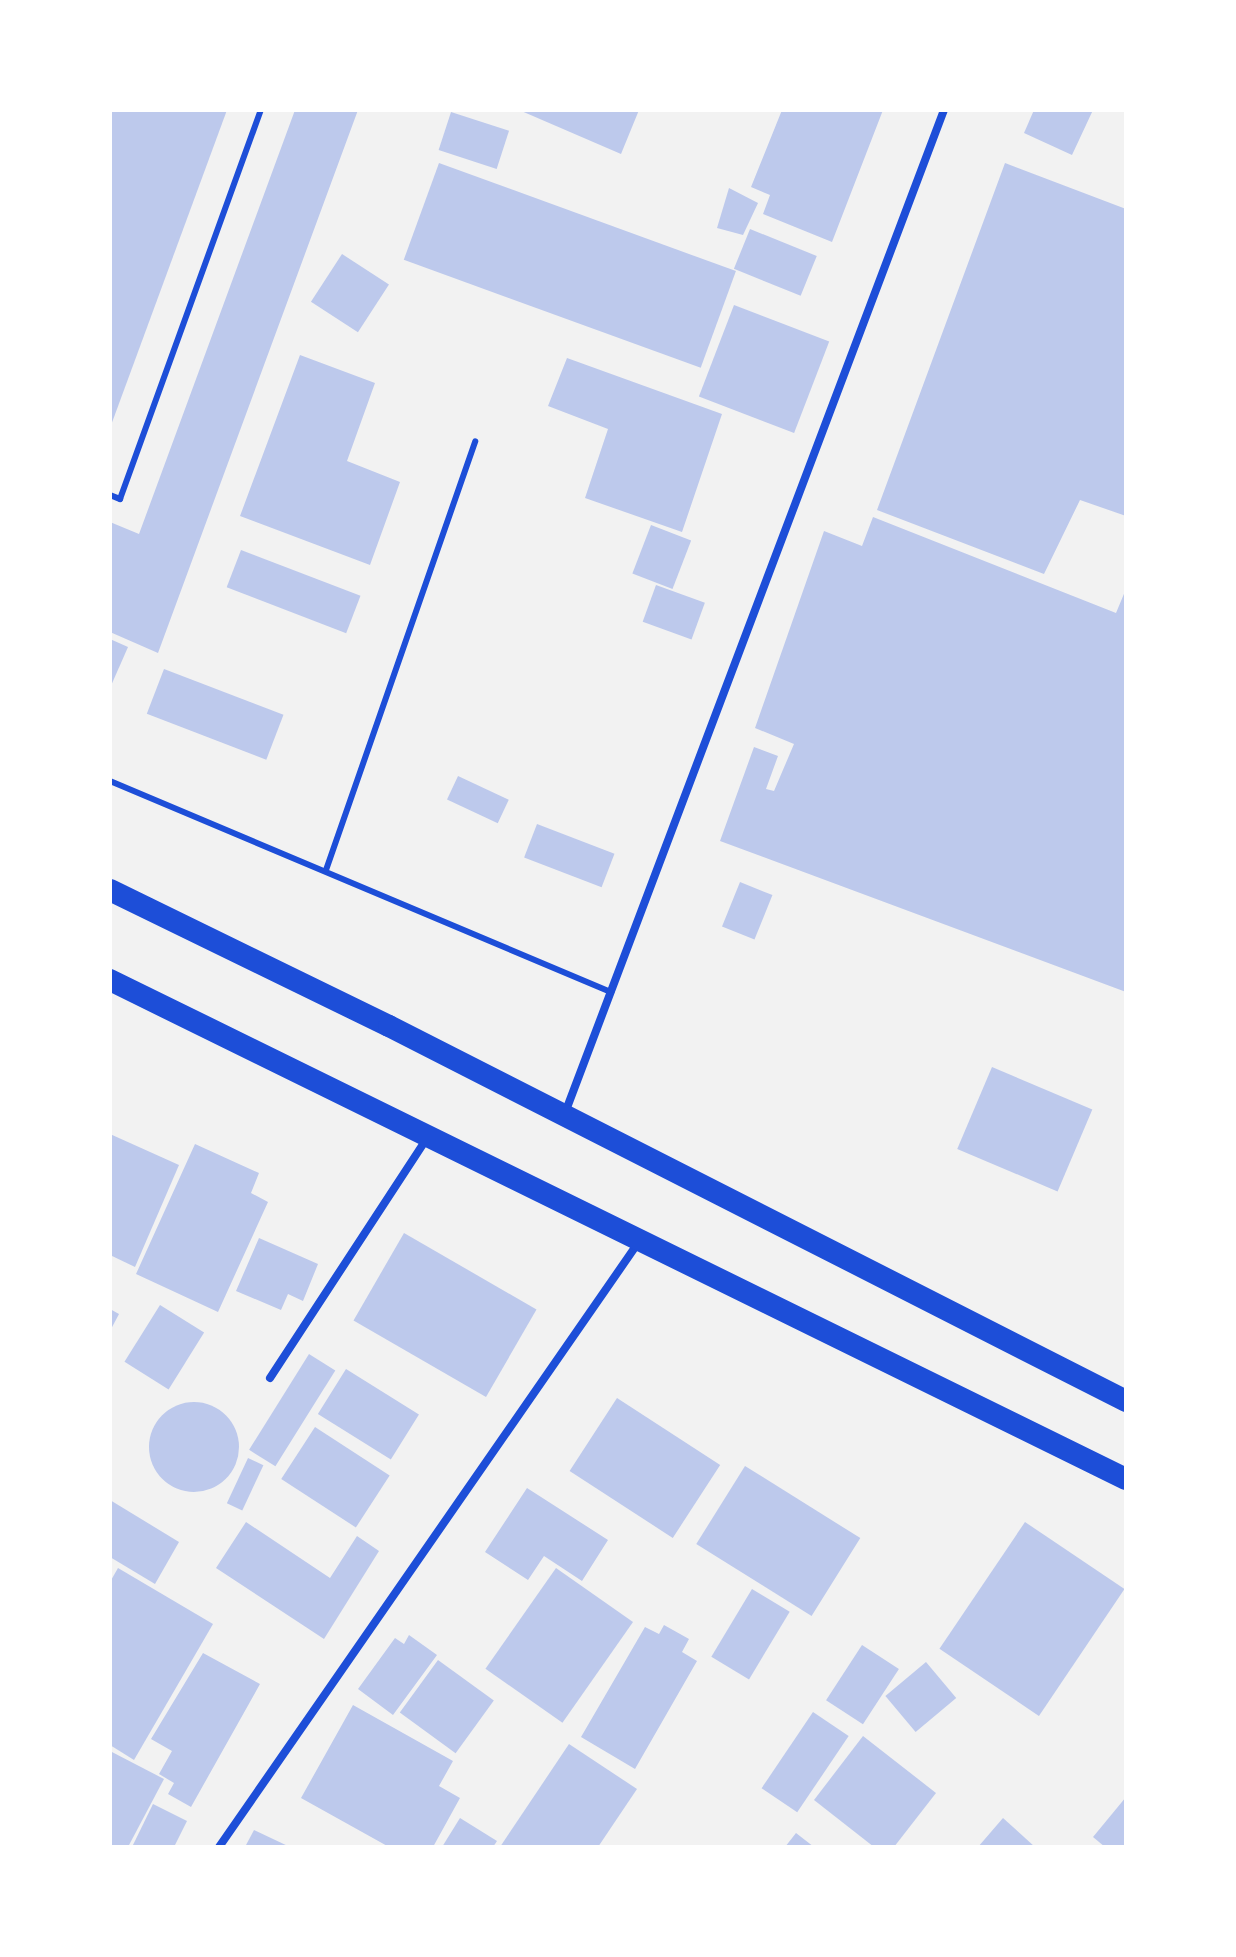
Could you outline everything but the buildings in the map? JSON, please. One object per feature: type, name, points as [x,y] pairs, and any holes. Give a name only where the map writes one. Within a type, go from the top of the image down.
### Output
[{"type":"highway","points":[[110,890],[1126,1401]]},
{"type":"highway","points":[[110,980],[430,1133],[639,1241],[1126,1479]]},
{"type":"street","points":[[564,1118],[944,110]]},
{"type":"street","points":[[270,1378],[430,1133]]},
{"type":"street","points":[[219,1847],[639,1241]]},
{"type":"lane","points":[[110,495],[120,499],[261,110]]},
{"type":"lane","points":[[326,870],[475,441]]},
{"type":"lane","points":[[110,781],[611,992]]}]
